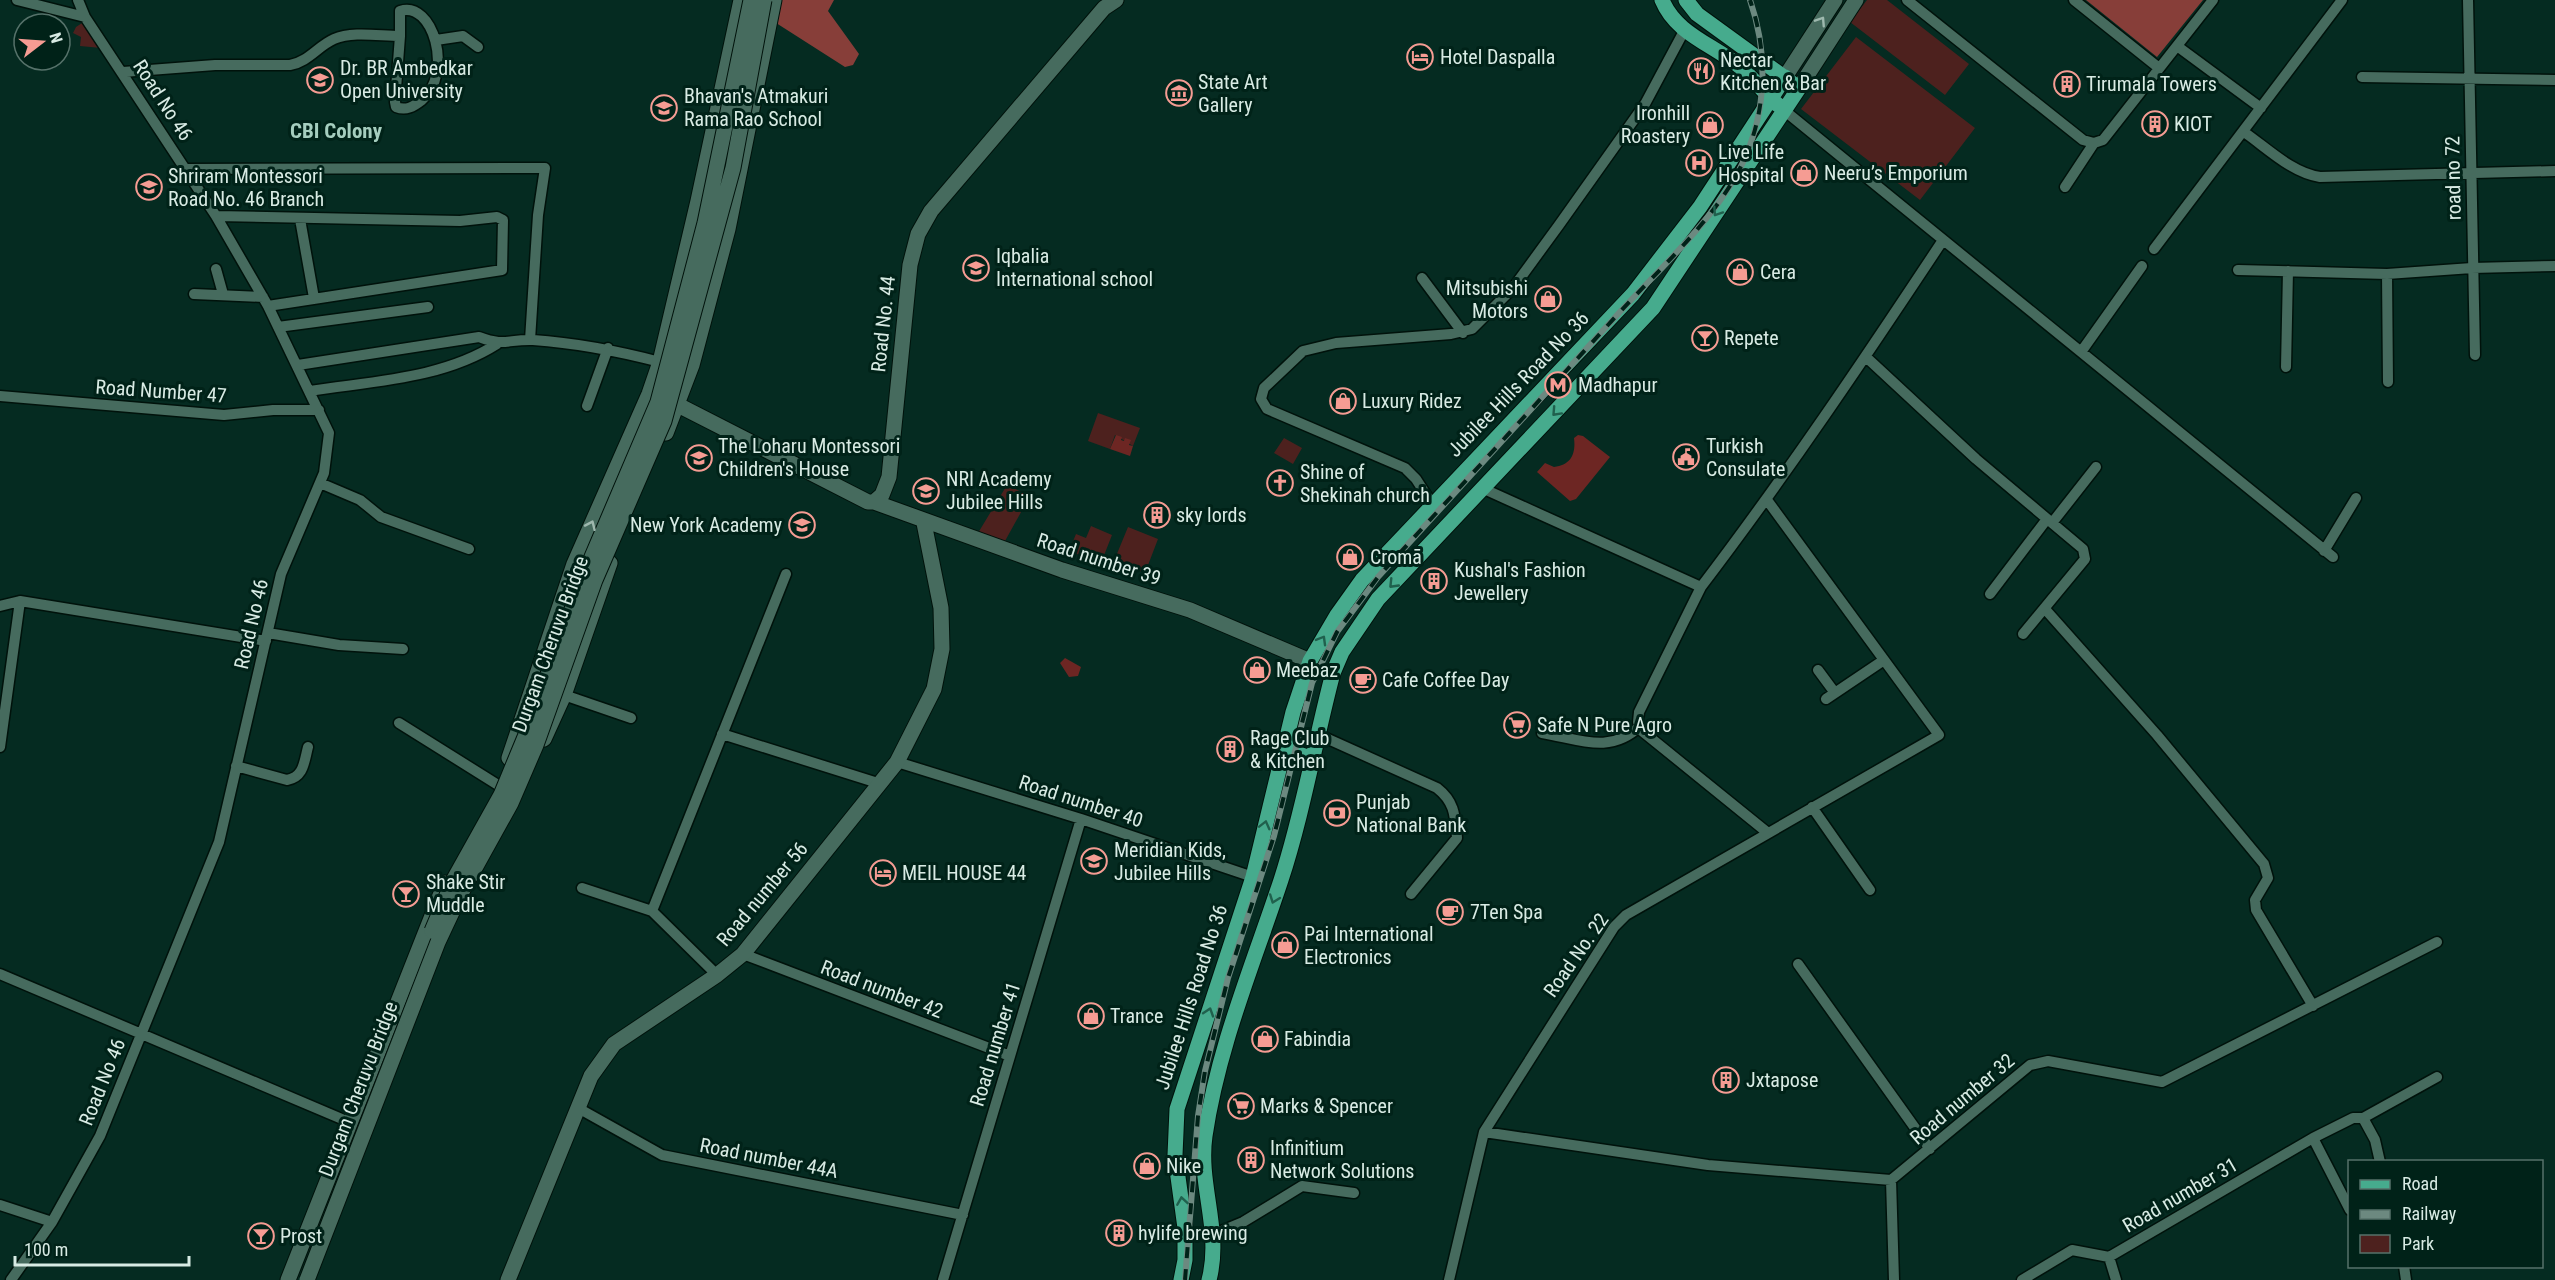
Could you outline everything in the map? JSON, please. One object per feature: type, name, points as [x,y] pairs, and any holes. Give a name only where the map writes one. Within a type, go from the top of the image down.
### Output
[{"type":"main road","points":[[288,1280],[446,879],[498,785],[522,722],[574,564],[649,394],[660,362],[698,201],[741,0]]},
{"type":"main road","name":"Durgam Cheruvu Bridge","points":[[296,1280],[453,881],[501,795],[586,572],[658,402],[705,223],[751,0]]},
{"type":"main road","name":"Durgam Cheruvu Bridge","points":[[307,1280],[438,942],[460,895],[511,803],[536,745],[595,580],[664,421],[721,217],[764,0]]},
{"type":"main road","points":[[315,1280],[419,1009],[465,900],[514,809],[564,695],[604,576],[678,405],[692,365],[728,229],[774,0]]},
{"type":"main road","points":[[1662,0],[1671,16],[1684,31],[1736,63],[1785,111]]},
{"type":"main road","points":[[1686,0],[1697,14],[1800,88]]},
{"type":"main road","points":[[1785,77],[1835,0]]},
{"type":"main road","points":[[1209,1280],[1214,1234],[1203,1162],[1209,1115],[1220,1060],[1240,994],[1282,878],[1333,673],[1359,626],[1378,599],[1653,308],[1785,111],[1856,0]]},
{"type":"main road","name":"Road No. 44","points":[[874,502],[882,495],[889,477],[910,265],[918,234],[930,210],[1110,3]]},
{"type":"main road","name":"Jubilee Hills Road No 36","points":[[1181,1280],[1185,1228],[1174,1155],[1177,1109],[1252,877],[1293,712],[1310,661],[1337,615],[1362,580],[1632,294],[1700,207],[1785,77]]},
{"type":"main road","points":[[698,201],[728,229]]},
{"type":"main road","points":[[678,405],[874,502]]},
{"type":"main road","name":"Road number 39","points":[[874,502],[924,523],[1190,610],[1310,661]]},
{"type":"main road","name":"Road number 56","points":[[508,1280],[591,1076],[614,1044],[717,975],[743,954],[897,762],[934,689],[942,649],[941,608],[924,523]]},
{"type":"main road","points":[[1284,749],[1311,758]]},
{"type":"main road","points":[[398,1001],[419,1009]]},
{"type":"street","points":[[16,0],[85,17]]},
{"type":"street","name":"Road No 46","points":[[11,1280],[52,1222],[100,1136],[219,842],[280,574],[324,473],[329,432],[298,365],[216,216],[85,17],[78,0]]},
{"type":"street","points":[[1907,0],[2083,140],[2094,143],[2103,140],[2213,0]]},
{"type":"street","points":[[2074,0],[2159,68]]},
{"type":"street","points":[[2154,249],[2342,0]]},
{"type":"street","name":"road no 72","points":[[2468,0],[2475,355]]},
{"type":"street","points":[[406,7],[416,7],[426,13],[436,40],[438,73],[435,85],[414,106],[403,110],[396,107],[395,102],[400,36],[400,11],[406,7]]},
{"type":"street","points":[[1432,504],[1416,479],[1404,468],[1267,409],[1261,394],[1264,388],[1303,351],[1336,343],[1463,333],[1472,329],[1513,288],[1645,104],[1684,31]]},
{"type":"street","points":[[123,72],[215,65],[290,65],[300,63],[336,38],[349,35],[400,36]]},
{"type":"street","points":[[436,40],[463,36],[478,48]]},
{"type":"street","points":[[2177,46],[2262,108]]},
{"type":"street","points":[[2362,77],[2555,80]]},
{"type":"street","points":[[1785,111],[2329,554],[2356,498]]},
{"type":"street","points":[[2244,132],[2308,175],[2555,171]]},
{"type":"street","points":[[2066,187],[2094,143]]},
{"type":"street","points":[[186,169],[545,168],[538,215],[530,340]]},
{"type":"street","points":[[194,294],[223,294],[265,302],[314,298],[501,270],[502,220],[497,217],[460,221],[216,216]]},
{"type":"street","points":[[300,219],[314,298]]},
{"type":"street","points":[[1768,833],[1642,731],[1639,712],[1701,587],[1767,500],[1866,357],[1943,240]]},
{"type":"street","points":[[2081,352],[2142,266]]},
{"type":"street","points":[[2238,270],[2387,274],[2472,268],[2555,266]]},
{"type":"street","points":[[216,269],[223,294]]},
{"type":"street","points":[[2286,367],[2288,271]]},
{"type":"street","points":[[2387,274],[2388,382]]},
{"type":"street","points":[[1422,278],[1463,333]]},
{"type":"street","points":[[278,327],[428,307]]},
{"type":"street","points":[[298,365],[479,337],[497,344]]},
{"type":"street","points":[[310,391],[423,374],[476,357],[497,344],[530,340],[608,348],[660,362]]},
{"type":"street","points":[[587,406],[608,348]]},
{"type":"street","points":[[1866,357],[1976,459],[2083,549],[2085,559],[2023,634]]},
{"type":"street","name":"Road Number 47","points":[[0,396],[224,415],[273,410],[319,410]]},
{"type":"street","points":[[1990,594],[2096,467]]},
{"type":"street","points":[[320,483],[360,500],[381,517],[469,549]]},
{"type":"street","points":[[1484,489],[1701,587]]},
{"type":"street","points":[[1767,500],[1884,660],[1830,696],[1818,670]]},
{"type":"street","points":[[652,911],[786,574]]},
{"type":"street","points":[[0,747],[20,601]]},
{"type":"street","points":[[0,606],[20,601],[267,637],[403,649]]},
{"type":"street","points":[[2045,609],[2157,735],[2264,864],[2268,878],[2255,900],[2256,910],[2313,1006]]},
{"type":"street","name":"Road No. 22","points":[[1449,1280],[1484,1132],[1614,927],[1626,915],[1939,735],[1884,660]]},
{"type":"street","points":[[564,695],[631,718]]},
{"type":"street","points":[[399,723],[498,785]]},
{"type":"street","points":[[1542,733],[1608,744],[1628,738],[1640,726]]},
{"type":"street","points":[[722,734],[881,784]]},
{"type":"street","points":[[1317,734],[1437,788],[1449,797],[1455,810],[1457,838],[1411,894]]},
{"type":"street","points":[[236,766],[287,780],[293,779],[302,771],[308,747]]},
{"type":"street","name":"Road number 40","points":[[897,762],[1081,819],[1252,877]]},
{"type":"street","points":[[1812,807],[1870,890]]},
{"type":"street","name":"Road number 41","points":[[943,1280],[1081,819]]},
{"type":"street","points":[[582,888],[652,911],[717,975]]},
{"type":"street","name":"Road number 32","points":[[1891,1180],[2030,1065],[2048,1061],[2162,1082],[2437,942]]},
{"type":"street","name":"Road number 42","points":[[743,954],[1010,1056]]},
{"type":"street","points":[[1798,964],[1930,1149]]},
{"type":"street","points":[[0,974],[349,1122]]},
{"type":"street","name":"Road number 31","points":[[2022,1280],[2072,1250],[2109,1257],[2313,1138],[2358,1118],[2437,1077]]},
{"type":"street","name":"Road number 44A","points":[[578,1108],[662,1155],[963,1215]]},
{"type":"street","points":[[2358,1118],[2375,1140],[2380,1160]]},
{"type":"street","points":[[1484,1132],[1708,1165],[1891,1180],[1894,1280]]},
{"type":"street","points":[[2313,1138],[2348,1208]]},
{"type":"street","points":[[1214,1234],[1243,1222],[1302,1186],[1354,1193]]},
{"type":"street","points":[[0,1205],[52,1222]]},
{"type":"street","points":[[2109,1257],[2116,1280]]},
{"type":"green space","points":[[1867,0],[1887,0],[1969,64],[1945,95],[1850,22]]},
{"type":"green space","points":[[82,23],[88,24],[101,48],[80,46],[81,37],[73,33]]},
{"type":"green space","points":[[1856,37],[1975,128],[1920,200],[1801,109]]},
{"type":"green space","points":[[1098,413],[1140,428],[1133,446],[1115,435],[1110,449],[1088,441]]},
{"type":"green space","points":[[1284,438],[1302,448],[1293,464],[1274,453]]},
{"type":"green space","points":[[1007,485],[1030,496],[1005,541],[978,533]]},
{"type":"green space","points":[[1091,526],[1112,535],[1101,563],[1069,551],[1076,534],[1086,538]]},
{"type":"green space","points":[[1128,527],[1158,539],[1145,573],[1114,561]]},
{"type":"shaded area","points":[[780,0],[834,0],[828,11],[859,54],[853,65],[845,67],[773,21]]},
{"type":"shaded area","points":[[2086,0],[2203,0],[2157,57]]},
{"type":"shaded area","points":[[1116,435],[1122,437],[1121,440],[1124,441],[1125,438],[1131,440],[1129,445],[1133,446],[1130,456],[1110,449]]},
{"type":"shaded area","points":[[1578,435],[1583,436],[1610,457],[1576,499],[1570,501],[1537,472],[1545,463],[1554,467],[1565,464],[1573,454],[1574,438]]},
{"type":"shaded area","points":[[1065,658],[1081,667],[1078,676],[1069,677],[1060,663]]},
{"type":"railway","points":[[1185,1280],[1198,1116],[1205,1071],[1228,978],[1274,836],[1312,683],[1337,632],[1378,577],[1687,241],[1704,222],[1733,181],[1752,141],[1761,101],[1760,40],[1750,0]]},
{"type":"place","name":"Hotel Daspalla","points":[[1420,57]]},
{"type":"place","name":"Nectar Kitchen & Bar","points":[[1701,71]]},
{"type":"place","name":"Dr. BR Ambedkar Open University","points":[[320,80]]},
{"type":"place","name":"Tirumala Towers","points":[[2067,84]]},
{"type":"place","name":"State Art Gallery","points":[[1179,93]]},
{"type":"place","name":"Bhavan's Atmakuri Rama Rao School","points":[[664,108]]},
{"type":"place","name":"KIOT","points":[[2155,124]]},
{"type":"place","name":"Ironhill Roastery","points":[[1710,125]]},
{"type":"place","name":"Live Life Hospital","points":[[1699,163]]},
{"type":"place","name":"Neeru’s Emporium","points":[[1804,173]]},
{"type":"place","name":"Shriram Montessori Road No. 46 Branch","points":[[149,187]]},
{"type":"place","name":"Iqbalia International school","points":[[976,268]]},
{"type":"place","name":"Cera","points":[[1740,272]]},
{"type":"place","name":"Mitsubishi Motors","points":[[1548,299]]},
{"type":"place","name":"Repete","points":[[1705,338]]},
{"type":"place","name":"Madhapur","points":[[1558,385]]},
{"type":"place","name":"Luxury Ridez","points":[[1343,401]]},
{"type":"place","name":"Turkish Consulate","points":[[1686,457]]},
{"type":"place","name":"The Loharu Montessori Children's House","points":[[699,458]]},
{"type":"place","name":"Shine of Shekinah church","points":[[1280,483]]},
{"type":"place","name":"NRI Academy Jubilee Hills","points":[[926,491]]},
{"type":"place","name":"sky lords","points":[[1157,515]]},
{"type":"place","name":"New York Academy","points":[[802,525]]},
{"type":"place","name":"Cromā","points":[[1350,557]]},
{"type":"place","name":"Kushal's Fashion Jewellery","points":[[1434,581]]},
{"type":"place","name":"Meebaz","points":[[1257,670]]},
{"type":"place","name":"Cafe Coffee Day","points":[[1363,680]]},
{"type":"place","name":"Safe N Pure Agro","points":[[1517,725]]},
{"type":"place","name":"Rage Club & Kitchen","points":[[1230,749]]},
{"type":"place","name":"Punjab National Bank","points":[[1337,813]]},
{"type":"place","name":"Meridian Kids, Jubilee Hills","points":[[1094,861]]},
{"type":"place","name":"MEIL HOUSE 44","points":[[883,873]]},
{"type":"place","name":"Shake Stir Muddle","points":[[406,894]]},
{"type":"place","name":"7Ten Spa","points":[[1450,912]]},
{"type":"place","name":"Pai International Electronics","points":[[1285,945]]},
{"type":"place","name":"Trance","points":[[1091,1016]]},
{"type":"place","name":"Fabindia","points":[[1265,1039]]},
{"type":"place","name":"Jxtapose","points":[[1726,1080]]},
{"type":"place","name":"Marks & Spencer","points":[[1241,1106]]},
{"type":"place","name":"Infinitium Network Solutions","points":[[1251,1160]]},
{"type":"place","name":"Nike","points":[[1147,1166]]},
{"type":"place","name":"hylife brewing","points":[[1119,1233]]},
{"type":"place","name":"Prost","points":[[261,1236]]},
{"type":"district","name":"CBI Colony","points":[[336,131]]}]
